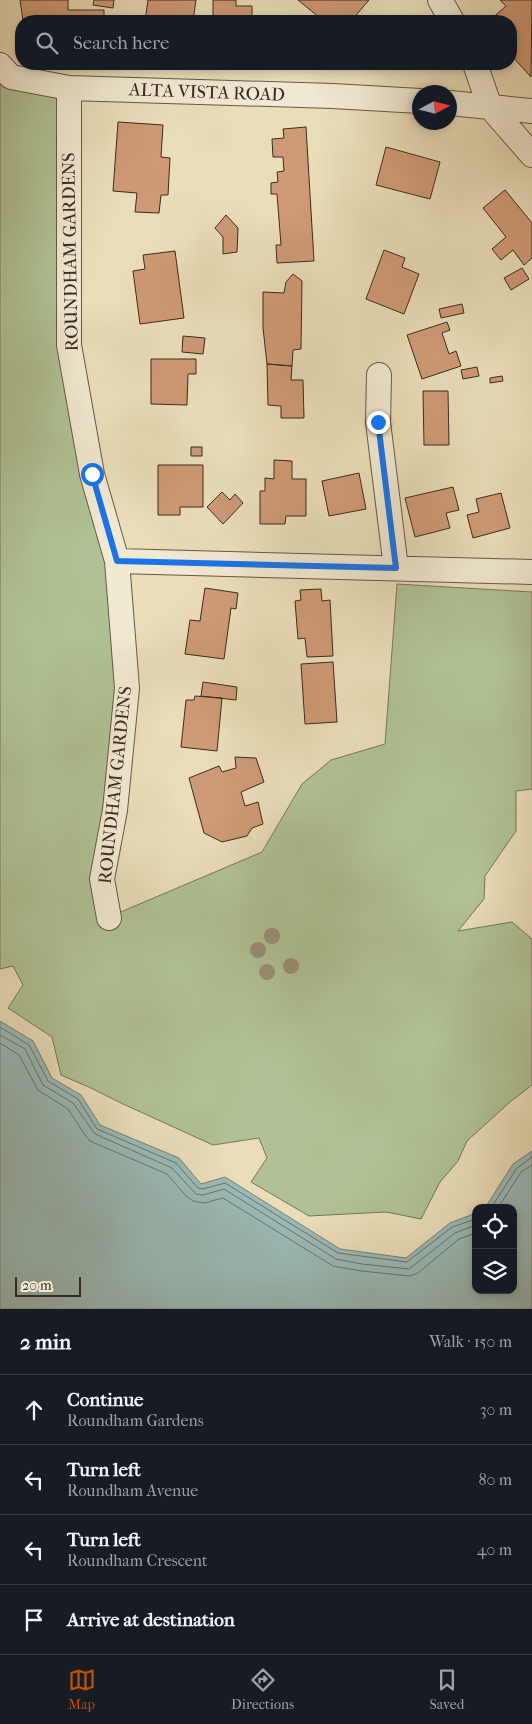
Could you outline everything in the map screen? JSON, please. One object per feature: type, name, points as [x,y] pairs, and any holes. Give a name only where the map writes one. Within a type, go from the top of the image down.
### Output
[{"type":"street","points":[[440,0],[449,15]]},
{"type":"street","name":"ALTA VISTA ROAD","points":[[0,65],[11,77],[69,88],[412,100]]},
{"type":"street","points":[[478,70],[490,107],[532,154]]},
{"type":"street","name":"ROUNDHAM GARDENS","points":[[69,88],[69,345],[92,474],[117,561],[127,688],[115,810],[102,879],[109,918]]},
{"type":"street","points":[[457,104],[532,111]]},
{"type":"street","points":[[379,375],[378,422],[396,568]]},
{"type":"street","points":[[117,561],[532,572]]},
{"type":"green space","points":[[0,65],[69,88],[69,345],[127,688],[109,917],[262,852],[302,784],[331,760],[385,744],[397,584],[532,592],[532,789],[516,791],[516,831],[485,876],[484,899],[458,931],[512,922],[532,939],[532,1085],[467,1141],[458,1161],[440,1182],[421,1219],[386,1212],[309,1216],[251,1182],[267,1158],[259,1138],[213,1145],[61,1075],[52,1037],[8,1008],[23,985],[13,966],[0,969]]},
{"type":"water","points":[[0,1021],[33,1041],[52,1078],[81,1095],[100,1125],[179,1158],[201,1184],[225,1177],[340,1249],[406,1258],[450,1223],[472,1215],[472,1294],[517,1294],[517,1204],[488,1204],[513,1164],[532,1151],[532,1309],[0,1309]]},
{"type":"building","points":[[20,0],[68,0],[68,10],[104,10],[104,15],[22,15]]},
{"type":"building","points":[[94,0],[114,0],[113,8],[93,5]]},
{"type":"building","points":[[148,0],[196,0],[194,15],[146,15]]},
{"type":"building","points":[[213,0],[236,0],[236,6],[252,6],[252,15],[213,15]]},
{"type":"building","points":[[298,0],[369,0],[356,15],[316,15]]},
{"type":"building","points":[[500,0],[532,0],[531,77],[517,62],[517,15],[496,15],[506,6]]},
{"type":"building","points":[[118,122],[163,125],[161,157],[170,158],[168,195],[161,195],[159,213],[135,212],[137,193],[113,191]]},
{"type":"building","points":[[306,127],[314,261],[277,263],[276,245],[281,245],[277,194],[271,194],[271,183],[278,182],[277,172],[284,171],[283,157],[273,157],[272,139],[284,138],[283,129]]},
{"type":"building","points":[[386,147],[440,162],[430,199],[376,185]]},
{"type":"building","points":[[505,190],[532,223],[532,258],[524,265],[513,250],[501,260],[492,249],[506,237],[483,208]]},
{"type":"building","points":[[226,215],[238,228],[237,252],[223,254],[223,237],[215,228]]},
{"type":"building","points":[[384,250],[405,258],[402,267],[419,274],[404,314],[366,299]]},
{"type":"building","points":[[175,251],[184,318],[140,324],[133,271],[145,269],[143,255]]},
{"type":"building","points":[[522,268],[529,279],[511,290],[504,278]]},
{"type":"building","points":[[293,274],[302,281],[301,349],[293,350],[292,366],[267,364],[263,328],[263,292],[284,293],[286,282]]},
{"type":"building","points":[[462,304],[464,313],[441,318],[439,309]]},
{"type":"building","points":[[447,322],[450,330],[442,333],[449,354],[456,351],[461,366],[422,379],[407,335]]},
{"type":"building","points":[[183,336],[205,338],[203,354],[182,352]]},
{"type":"building","points":[[151,359],[196,359],[196,374],[188,374],[187,405],[151,404]]},
{"type":"building","points":[[267,364],[292,366],[291,380],[303,380],[304,418],[281,418],[281,406],[268,405]]},
{"type":"building","points":[[477,367],[479,376],[463,379],[461,370]]},
{"type":"building","points":[[502,376],[503,381],[490,383],[490,378]]},
{"type":"building","points":[[423,391],[448,391],[449,445],[424,445]]},
{"type":"building","points":[[191,447],[202,447],[202,456],[191,456]]},
{"type":"building","points":[[274,460],[292,461],[292,479],[306,479],[306,516],[286,516],[285,524],[260,524],[260,491],[265,491],[265,478],[274,479]]},
{"type":"building","points":[[158,465],[203,465],[203,507],[180,507],[180,515],[158,515]]},
{"type":"building","points":[[359,473],[366,509],[329,516],[322,481]]},
{"type":"building","points":[[453,487],[459,510],[446,513],[450,528],[415,537],[405,498]]},
{"type":"building","points":[[222,492],[230,500],[235,494],[243,503],[223,524],[207,507]]},
{"type":"building","points":[[501,493],[510,528],[473,538],[467,515],[479,512],[476,499]]},
{"type":"building","points":[[205,588],[238,593],[236,609],[231,608],[224,659],[185,654],[190,620],[200,621]]},
{"type":"building","points":[[321,589],[322,601],[330,600],[333,656],[307,657],[305,638],[298,639],[295,601],[301,600],[300,590]]},
{"type":"building","points":[[333,662],[337,722],[305,724],[301,664]]},
{"type":"building","points":[[203,682],[237,687],[236,700],[201,696]]},
{"type":"building","points":[[195,696],[222,698],[217,751],[181,747],[186,700],[194,700]]},
{"type":"building","points":[[235,757],[256,758],[264,782],[241,792],[245,806],[258,802],[263,824],[252,828],[247,836],[222,842],[204,833],[189,778],[219,766],[222,772],[236,768]]},
{"type":"route","points":[[92,474],[117,561],[396,568],[378,422]]}]
